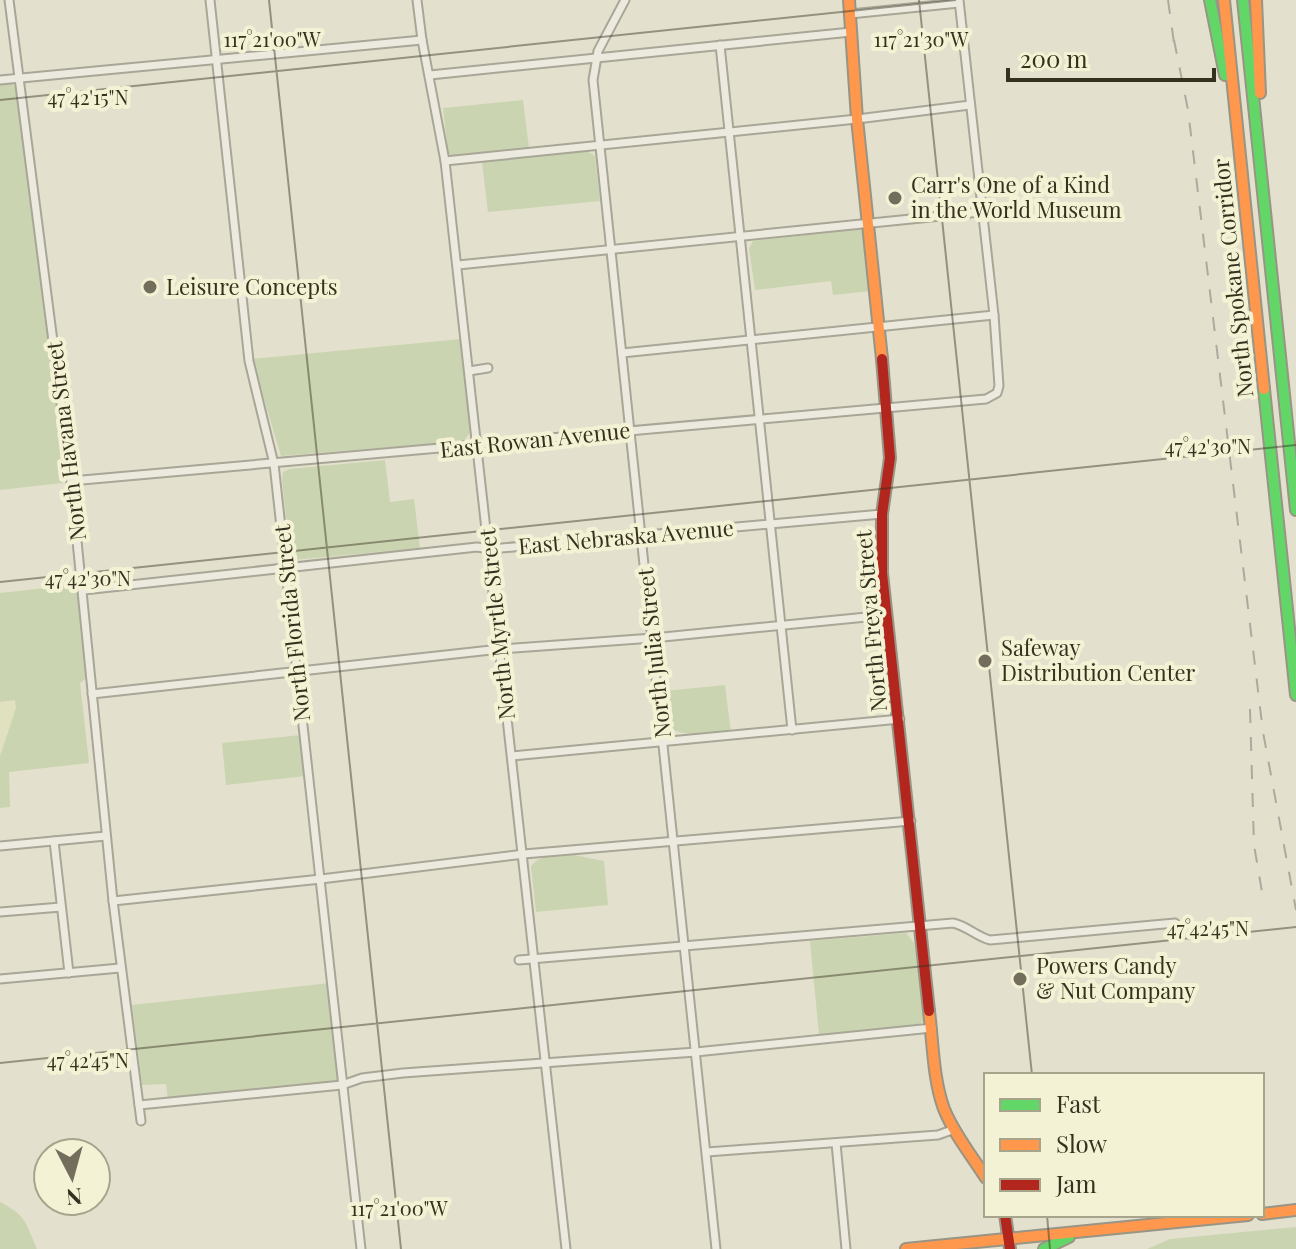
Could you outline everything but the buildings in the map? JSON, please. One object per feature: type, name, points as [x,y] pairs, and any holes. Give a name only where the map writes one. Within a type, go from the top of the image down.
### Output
[{"type":"main road","name":"North Freya Street","points":[[849,0],[857,119],[888,408],[890,458],[882,514],[882,573],[940,1098],[952,1130],[984,1175]]},
{"type":"main road","points":[[1210,0],[1243,173]]},
{"type":"main road","name":"North Spokane Corridor","points":[[1224,0],[1296,695]]},
{"type":"main road","name":"North Spokane Corridor","points":[[1243,0],[1296,510]]},
{"type":"main road","points":[[1256,0],[1261,184]]},
{"type":"main road","points":[[1264,1214],[1296,1210]]},
{"type":"main road","points":[[1005,1217],[1010,1244]]},
{"type":"main road","points":[[906,1249],[1010,1244],[1081,1232],[1228,1217]]},
{"type":"main road","points":[[1044,1249],[1081,1232]]},
{"type":"street","name":"North Havana Street","points":[[9,0],[84,590],[120,968],[141,1121]]},
{"type":"street","name":"North Florida Street","points":[[210,0],[249,361],[274,464],[361,1249]]},
{"type":"street","name":"North Myrtle Street","points":[[417,0],[445,161],[458,265],[566,1249]]},
{"type":"street","points":[[596,58],[625,0]]},
{"type":"street","points":[[622,353],[994,315],[980,212],[959,1],[850,14]]},
{"type":"street","points":[[430,75],[851,32]]},
{"type":"street","points":[[0,80],[422,40]]},
{"type":"street","points":[[720,45],[792,730]]},
{"type":"street","name":"North Julia Street","points":[[596,58],[593,80],[598,145],[716,1249]]},
{"type":"street","points":[[445,161],[970,105]]},
{"type":"street","points":[[458,265],[980,212]]},
{"type":"street","name":"East Rowan Avenue","points":[[71,481],[986,399],[997,393],[999,386],[994,315]]},
{"type":"street","points":[[469,371],[488,368]]},
{"type":"street","name":"East Nebraska Avenue","points":[[84,590],[477,547],[490,549],[882,514]]},
{"type":"street","points":[[92,694],[500,649],[653,638],[887,615]]},
{"type":"street","points":[[512,756],[900,719]]},
{"type":"street","points":[[113,901],[524,854],[911,821]]},
{"type":"street","points":[[0,846],[106,836]]},
{"type":"street","points":[[54,841],[69,973]]},
{"type":"street","points":[[0,912],[61,907]]},
{"type":"street","points":[[519,960],[953,923],[990,940],[1175,923]]},
{"type":"street","points":[[0,979],[120,968]]},
{"type":"street","points":[[139,1105],[342,1085],[362,1078],[403,1073],[696,1052],[932,1028]]},
{"type":"street","points":[[707,1152],[938,1135],[952,1130]]},
{"type":"street","points":[[836,1143],[846,1249]]},
{"type":"green space","points":[[12,84],[20,92],[67,476],[62,483],[0,490],[0,85]]},
{"type":"green space","points":[[523,100],[529,148],[453,156],[448,153],[443,108]]},
{"type":"green space","points":[[587,151],[595,156],[600,201],[488,212],[482,162]]},
{"type":"green space","points":[[859,229],[865,234],[872,291],[833,295],[831,281],[755,290],[749,248],[753,241]]},
{"type":"green space","points":[[461,339],[471,431],[464,441],[281,456],[252,359]]},
{"type":"green space","points":[[385,460],[390,502],[414,499],[420,548],[293,560],[290,555],[283,472]]},
{"type":"green space","points":[[73,585],[79,590],[90,675],[80,683],[89,763],[9,772],[10,807],[0,808],[0,756],[16,708],[15,700],[0,702],[0,593]]},
{"type":"green space","points":[[725,685],[731,733],[678,732],[668,724],[664,691]]},
{"type":"green space","points":[[15,700],[16,708],[0,756],[0,702]]},
{"type":"green space","points":[[301,735],[306,776],[226,785],[222,743]]},
{"type":"green space","points":[[574,855],[604,861],[608,905],[536,912],[531,867],[544,857]]},
{"type":"green space","points":[[906,933],[914,943],[926,1018],[919,1025],[819,1035],[810,941]]},
{"type":"green space","points":[[329,983],[338,1081],[168,1099],[166,1084],[142,1085],[132,1005]]},
{"type":"green space","points":[[0,1202],[24,1221],[37,1249],[0,1249]]},
{"type":"green space","points":[[1296,1227],[1296,1249],[1147,1249],[1170,1239]]},
{"type":"railway","points":[[1168,0],[1175,50]]},
{"type":"railway","points":[[1174,40],[1188,110],[1263,732],[1296,910]]},
{"type":"railway","points":[[1250,709],[1254,845],[1262,892]]},
{"type":"traffic: fast","points":[[1210,0],[1225,75]]},
{"type":"traffic: fast","points":[[1243,0],[1296,510]]},
{"type":"traffic: fast","points":[[1264,389],[1296,695]]},
{"type":"traffic: fast","points":[[1044,1249],[1069,1237]]},
{"type":"traffic: slow","points":[[849,0],[857,119],[882,359]]},
{"type":"traffic: slow","points":[[1224,0],[1264,389]]},
{"type":"traffic: slow","points":[[1256,0],[1260,93]]},
{"type":"traffic: slow","points":[[929,1011],[935,1073],[944,1109],[984,1175]]},
{"type":"traffic: slow","points":[[1264,1214],[1296,1210]]},
{"type":"traffic: slow","points":[[906,1249],[1228,1217]]},
{"type":"traffic: jam","points":[[882,359],[890,458],[882,514],[882,573],[929,1011]]},
{"type":"traffic: jam","points":[[1005,1217],[1010,1249]]},
{"type":"place","name":"Carr's One of a Kind in the World Museum","points":[[895,198]]},
{"type":"place","name":"Leisure Concepts","points":[[150,287]]},
{"type":"place","name":"Safeway Distribution Center","points":[[985,661]]},
{"type":"place","name":"Powers Candy & Nut Company","points":[[1020,979]]}]
